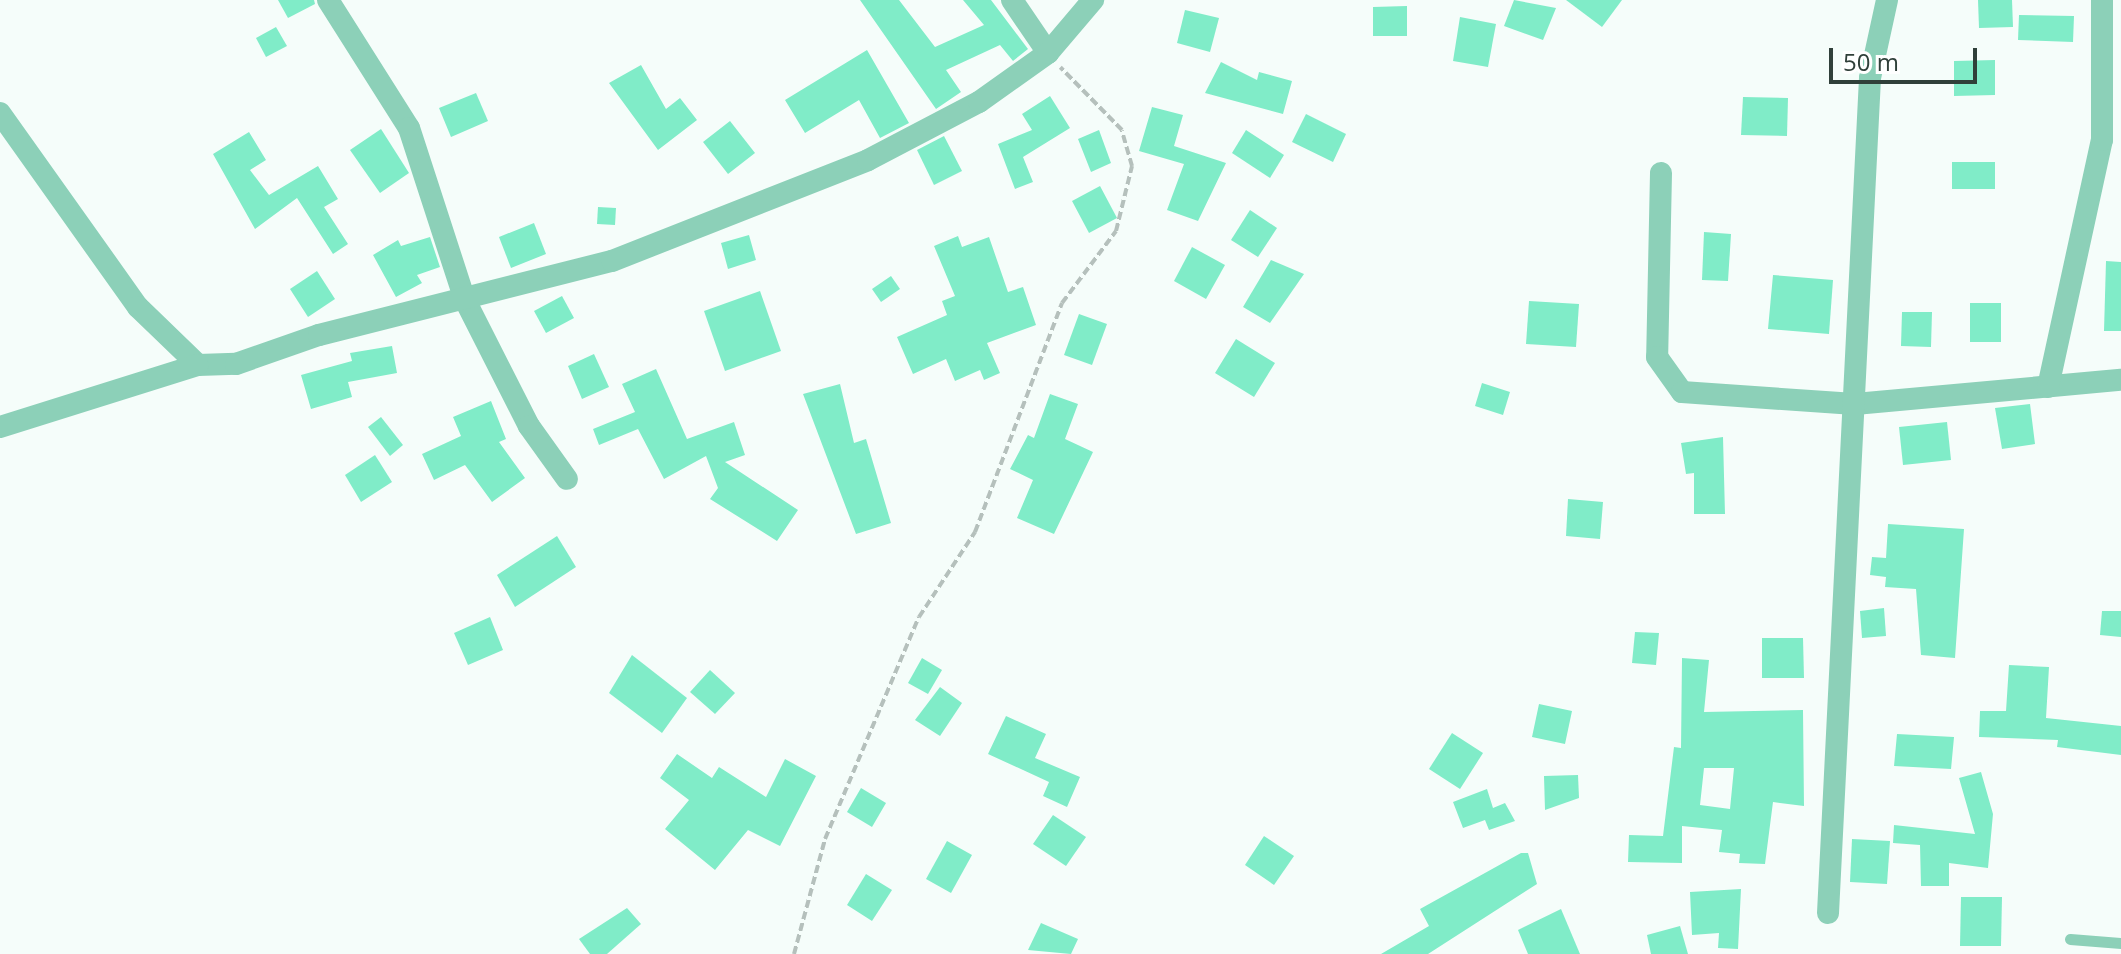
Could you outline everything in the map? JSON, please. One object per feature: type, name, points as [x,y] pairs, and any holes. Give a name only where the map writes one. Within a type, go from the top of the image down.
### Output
[{"type":"street","points":[[328,0],[409,128],[465,300],[529,426],[567,479]]},
{"type":"street","points":[[1012,0],[1048,53]]},
{"type":"street","points":[[0,427],[198,365],[236,364],[612,261],[868,160],[979,102],[1048,53],[1093,0]]},
{"type":"street","points":[[1828,913],[1870,78],[1887,0]]},
{"type":"street","points":[[2048,387],[2102,140],[2102,0]]},
{"type":"street","points":[[0,113],[138,307],[198,365]]},
{"type":"street","points":[[1661,173],[1657,357],[1682,392],[1855,404],[2121,380]]},
{"type":"lane","points":[[2070,939],[2121,943]]},
{"type":"path","points":[[794,954],[825,839],[919,617],[975,532],[1062,303],[1116,231],[1132,166],[1122,130],[1048,53]]},
{"type":"building","points":[[278,0],[314,0],[315,4],[288,18]]},
{"type":"building","points":[[860,0],[899,0],[935,47],[984,25],[963,0],[991,0],[1028,49],[1013,61],[1000,45],[946,70],[961,92],[936,109]]},
{"type":"building","points":[[1514,0],[1556,8],[1543,40],[1504,26]]},
{"type":"building","points":[[1566,0],[1622,0],[1602,27]]},
{"type":"building","points":[[1978,0],[2012,0],[2013,27],[1979,28]]},
{"type":"building","points":[[1407,6],[1407,36],[1373,36],[1373,7]]},
{"type":"building","points":[[1185,10],[1219,18],[1210,52],[1177,43]]},
{"type":"building","points":[[2019,15],[2074,16],[2073,42],[2018,40]]},
{"type":"building","points":[[1460,17],[1496,24],[1488,67],[1453,61]]},
{"type":"building","points":[[276,27],[287,46],[266,57],[256,38]]},
{"type":"building","points":[[867,50],[909,123],[880,138],[859,100],[805,133],[785,100]]},
{"type":"building","points":[[1995,60],[1995,95],[1954,96],[1954,61]]},
{"type":"building","points":[[1221,62],[1257,80],[1259,72],[1292,81],[1283,114],[1205,93]]},
{"type":"building","points":[[641,65],[666,109],[680,98],[697,120],[658,150],[609,83]]},
{"type":"building","points":[[476,93],[488,121],[451,137],[439,108]]},
{"type":"building","points":[[1050,96],[1070,128],[1023,157],[1033,182],[1015,189],[998,144],[1032,130],[1022,114]]},
{"type":"building","points":[[1743,97],[1788,98],[1787,136],[1741,135]]},
{"type":"building","points":[[1152,107],[1183,115],[1174,146],[1226,163],[1198,221],[1167,210],[1184,164],[1139,151]]},
{"type":"building","points":[[1306,114],[1346,134],[1333,162],[1292,142]]},
{"type":"building","points":[[730,121],[755,153],[728,174],[703,142]]},
{"type":"building","points":[[381,129],[409,173],[380,193],[350,150]]},
{"type":"building","points":[[1099,130],[1111,163],[1091,172],[1078,139]]},
{"type":"building","points":[[1246,130],[1284,155],[1270,178],[1232,153]]},
{"type":"building","points":[[249,132],[266,160],[250,170],[269,195],[318,166],[338,199],[324,207],[348,244],[333,254],[297,198],[255,229],[213,154]]},
{"type":"building","points":[[944,136],[962,171],[934,185],[917,150]]},
{"type":"building","points":[[1952,162],[1995,162],[1995,189],[1952,189]]},
{"type":"building","points":[[1100,186],[1117,218],[1089,233],[1072,201]]},
{"type":"building","points":[[598,207],[616,208],[615,225],[597,224]]},
{"type":"building","points":[[1250,210],[1277,228],[1258,257],[1231,240]]},
{"type":"building","points":[[534,223],[546,254],[511,268],[499,237]]},
{"type":"building","points":[[1704,232],[1731,234],[1728,281],[1702,280]]},
{"type":"building","points":[[749,235],[756,260],[728,269],[721,243]]},
{"type":"building","points":[[958,236],[962,247],[989,237],[1008,292],[1023,287],[1036,325],[987,343],[1000,373],[984,380],[980,370],[955,381],[946,359],[913,374],[897,337],[947,315],[942,301],[955,296],[934,246]]},
{"type":"building","points":[[430,237],[440,267],[417,275],[422,283],[396,297],[373,255],[398,240],[401,246]]},
{"type":"building","points":[[1192,247],[1225,265],[1206,299],[1174,281]]},
{"type":"building","points":[[1271,260],[1304,274],[1270,323],[1243,307]]},
{"type":"building","points":[[2106,261],[2121,262],[2121,331],[2104,331]]},
{"type":"building","points":[[317,271],[335,299],[308,317],[290,289]]},
{"type":"building","points":[[1773,275],[1833,280],[1829,334],[1768,329]]},
{"type":"building","points":[[891,276],[900,289],[881,302],[872,289]]},
{"type":"building","points":[[760,291],[781,351],[725,371],[704,311]]},
{"type":"building","points":[[562,296],[574,318],[546,333],[534,311]]},
{"type":"building","points":[[1529,301],[1579,304],[1576,347],[1526,344]]},
{"type":"building","points":[[1970,303],[2001,303],[2001,342],[1970,342]]},
{"type":"building","points":[[1902,312],[1932,312],[1931,347],[1901,346]]},
{"type":"building","points":[[1079,314],[1107,324],[1092,365],[1064,355]]},
{"type":"building","points":[[1236,339],[1275,363],[1254,397],[1215,373]]},
{"type":"building","points":[[392,346],[397,373],[348,382],[352,397],[311,409],[301,375],[352,361],[350,353]]},
{"type":"building","points":[[594,354],[609,387],[582,399],[568,366]]},
{"type":"building","points":[[656,369],[687,439],[734,422],[745,455],[725,462],[798,510],[777,541],[710,499],[718,488],[706,456],[664,479],[638,429],[599,445],[593,429],[635,412],[622,384]]},
{"type":"building","points":[[1482,383],[1510,392],[1503,415],[1475,406]]},
{"type":"building","points":[[840,384],[854,443],[866,439],[891,523],[856,534],[803,394]]},
{"type":"building","points":[[1050,394],[1078,404],[1065,439],[1093,452],[1054,534],[1017,518],[1033,480],[1010,469],[1028,435],[1034,438]]},
{"type":"building","points":[[491,401],[506,439],[499,442],[525,478],[492,502],[465,465],[434,480],[422,454],[461,436],[453,417]]},
{"type":"building","points":[[2030,404],[2035,444],[2002,449],[1995,408]]},
{"type":"building","points":[[381,417],[403,445],[390,456],[368,427]]},
{"type":"building","points":[[1947,422],[1951,460],[1903,465],[1899,427]]},
{"type":"building","points":[[1723,437],[1725,514],[1694,514],[1694,473],[1686,474],[1681,443]]},
{"type":"building","points":[[375,455],[392,482],[361,502],[345,475]]},
{"type":"building","points":[[1568,499],[1603,502],[1600,539],[1566,536]]},
{"type":"building","points":[[1888,524],[1964,529],[1955,658],[1921,655],[1916,589],[1885,587],[1886,577],[1870,575],[1872,557],[1886,558]]},
{"type":"building","points":[[557,536],[576,567],[515,607],[497,575]]},
{"type":"building","points":[[1884,608],[1886,636],[1862,638],[1860,611]]},
{"type":"building","points":[[2102,611],[2121,611],[2121,637],[2100,635]]},
{"type":"building","points":[[490,617],[503,650],[468,665],[454,633]]},
{"type":"building","points":[[1635,632],[1659,633],[1656,665],[1632,663]]},
{"type":"building","points":[[1762,638],[1803,638],[1804,678],[1762,678]]},
{"type":"building","points":[[632,655],[687,698],[662,733],[609,693]]},
{"type":"building","points":[[922,658],[942,670],[928,694],[908,683]]},
{"type":"building","points":[[1682,658],[1709,660],[1704,712],[1803,710],[1804,806],[1773,802],[1765,864],[1739,863],[1740,854],[1719,852],[1722,830],[1682,826],[1682,863],[1628,862],[1629,835],[1663,836],[1674,747],[1681,748]],"holes":[[[1704,768],[1734,768],[1730,809],[1700,805]]]},
{"type":"building","points":[[2009,665],[2049,667],[2046,718],[2121,726],[2121,755],[2057,747],[2058,740],[1979,737],[1980,711],[2006,711]]},
{"type":"building","points":[[710,670],[735,693],[715,714],[690,692]]},
{"type":"building","points":[[940,687],[962,703],[940,736],[915,720]]},
{"type":"building","points":[[1539,704],[1572,711],[1565,744],[1532,737]]},
{"type":"building","points":[[1006,716],[1046,734],[1035,758],[1080,777],[1067,807],[1043,796],[1049,782],[988,754]]},
{"type":"building","points":[[1452,733],[1483,753],[1460,789],[1429,769]]},
{"type":"building","points":[[1897,734],[1954,737],[1951,769],[1894,766]]},
{"type":"building","points":[[677,754],[712,778],[719,767],[766,797],[785,759],[816,776],[780,846],[748,830],[715,870],[665,829],[689,800],[660,778]]},
{"type":"building","points":[[1981,772],[1993,814],[1988,868],[1949,863],[1949,886],[1921,886],[1920,845],[1893,843],[1894,825],[1975,834],[1959,778]]},
{"type":"building","points":[[1578,775],[1579,798],[1545,810],[1544,776]]},
{"type":"building","points":[[861,788],[886,803],[872,827],[847,812]]},
{"type":"building","points":[[1487,789],[1493,808],[1505,803],[1515,821],[1489,830],[1485,820],[1463,828],[1453,802]]},
{"type":"building","points":[[1053,815],[1086,837],[1066,866],[1033,844]]},
{"type":"building","points":[[1264,836],[1294,856],[1274,885],[1245,865]]},
{"type":"building","points":[[1852,839],[1890,841],[1887,884],[1850,882]]},
{"type":"building","points":[[947,841],[972,855],[951,893],[926,879]]},
{"type":"building","points":[[1521,853],[1528,853],[1537,884],[1428,954],[1381,954],[1429,926],[1420,909]]},
{"type":"building","points":[[866,874],[892,890],[872,921],[847,905]]},
{"type":"building","points":[[1741,889],[1738,949],[1718,948],[1719,933],[1692,935],[1690,892]]},
{"type":"building","points":[[1961,897],[2002,897],[2001,946],[1960,946]]},
{"type":"building","points":[[627,908],[641,924],[607,954],[590,954],[579,939]]},
{"type":"building","points":[[1561,909],[1580,954],[1528,954],[1518,930]]},
{"type":"building","points":[[1041,923],[1078,939],[1071,954],[1028,950]]},
{"type":"building","points":[[1680,926],[1688,954],[1651,954],[1647,935]]}]
